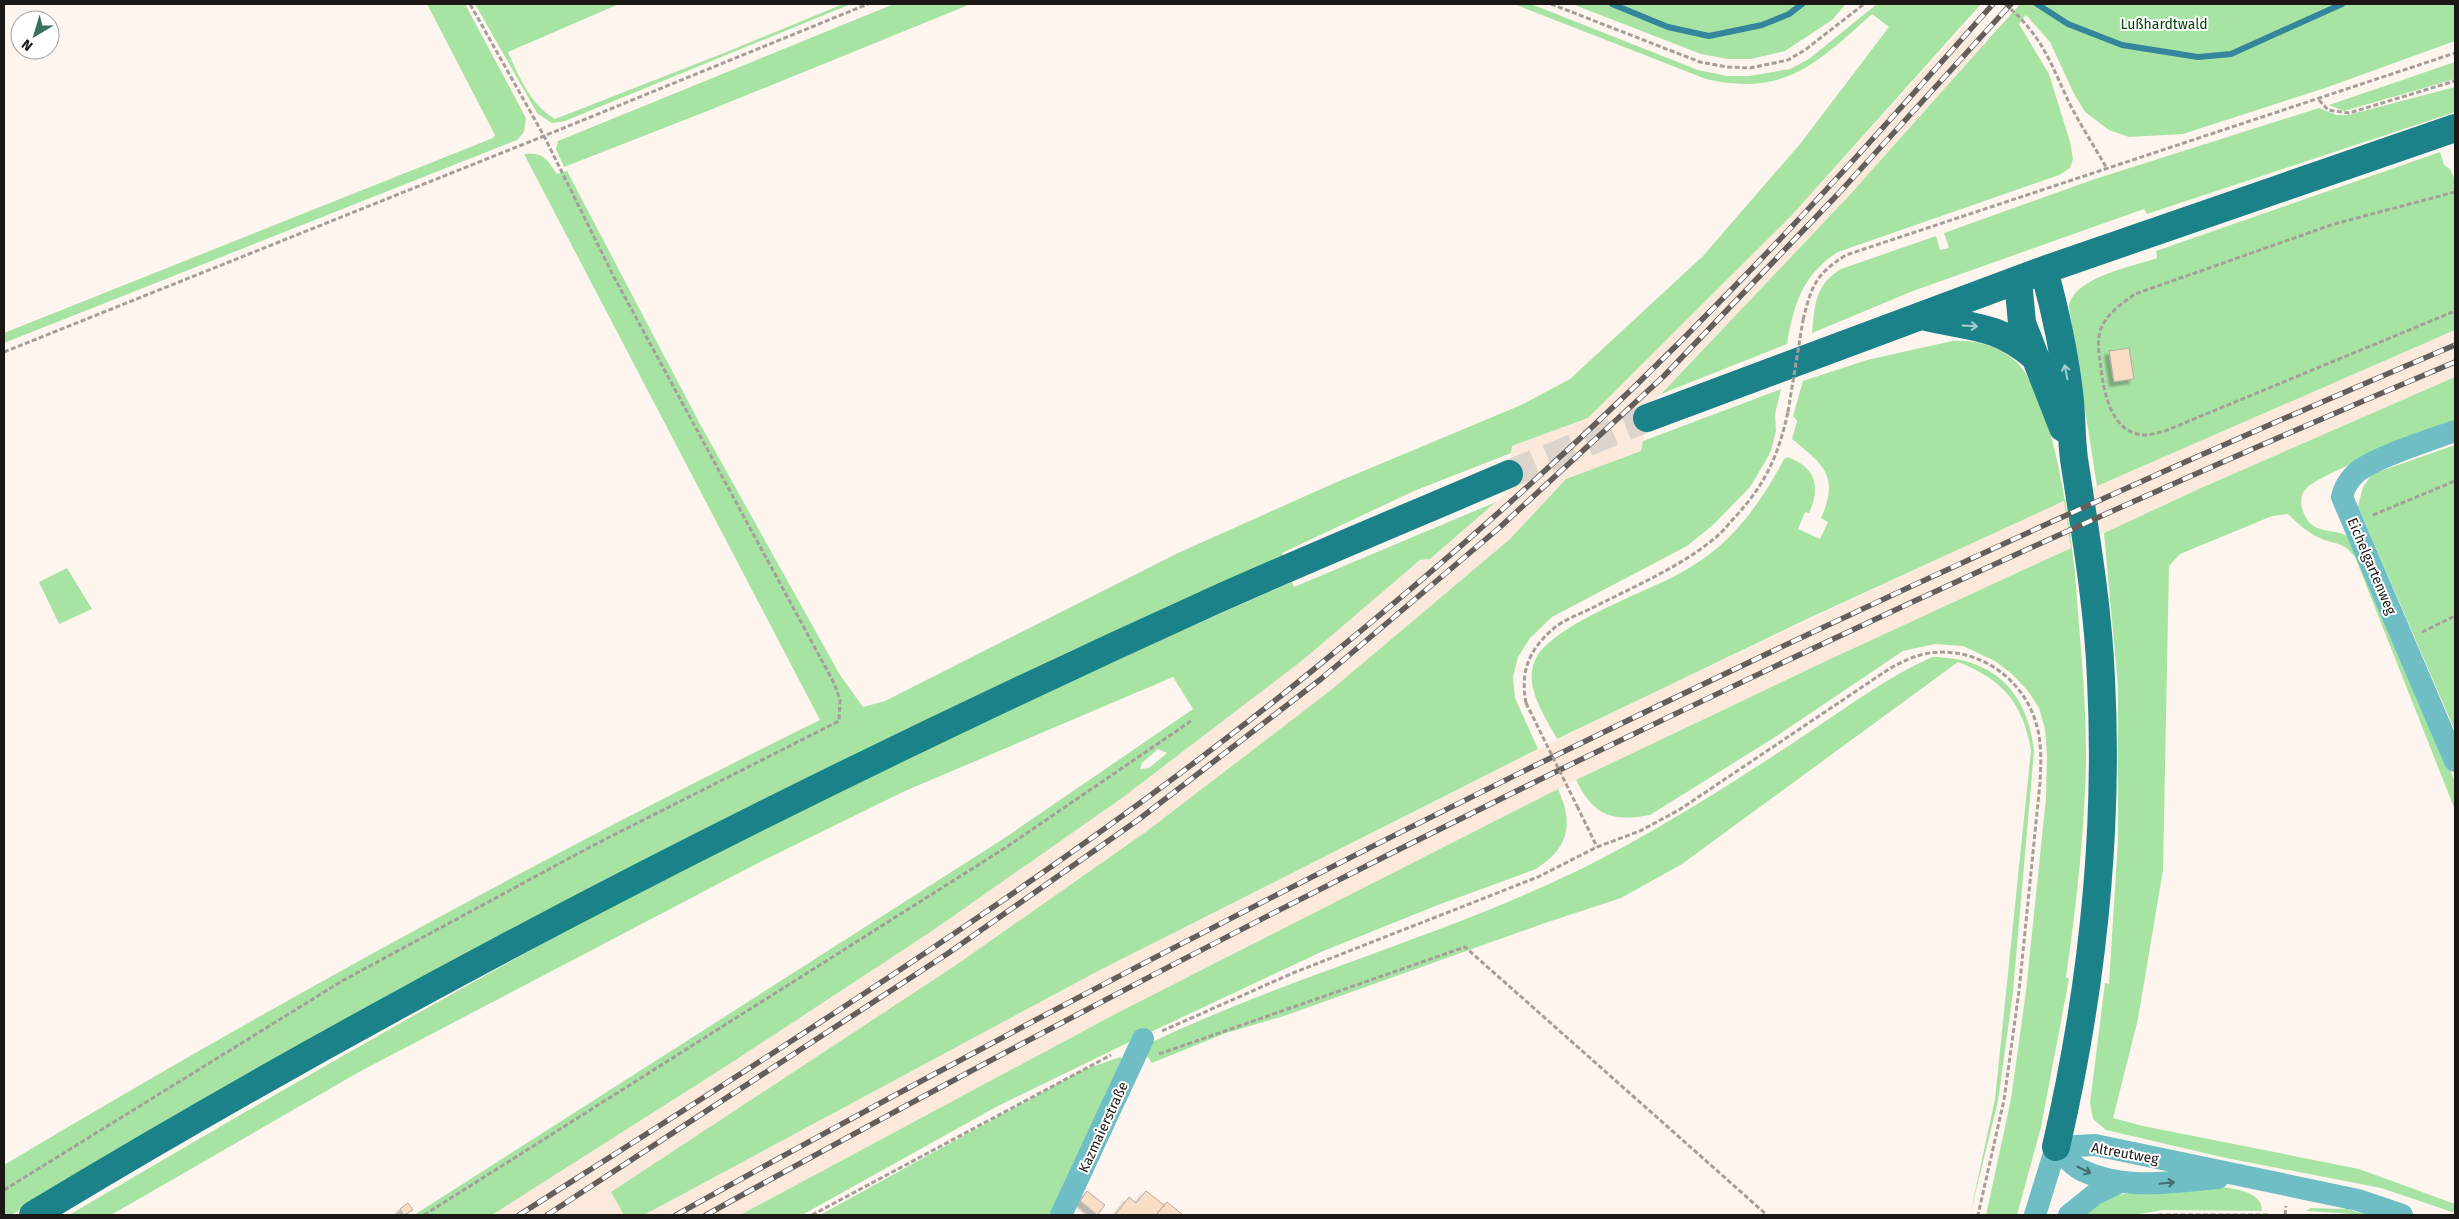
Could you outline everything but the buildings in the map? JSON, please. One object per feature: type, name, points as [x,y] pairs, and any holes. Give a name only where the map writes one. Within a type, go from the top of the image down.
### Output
[{"type":"main road","points":[[1647,418],[2044,270],[2455,128]]},
{"type":"main road","points":[[2044,270],[2056,314],[2069,392],[2074,456],[2092,568],[2103,719],[2102,789],[2094,929],[2067,1098],[2056,1147]]},
{"type":"main road","points":[[2018,280],[2022,323],[2074,456]]},
{"type":"main road","points":[[1922,316],[1958,325],[1974,325],[2003,334],[2018,342],[2035,357]]},
{"type":"main road","points":[[33,1215],[161,1138],[382,1012],[668,862],[1061,671],[1223,596],[1508,474]]},
{"type":"street","name":"Eichelgartenweg","points":[[2455,431],[2386,457],[2356,472],[2345,486],[2342,497],[2455,761]]},
{"type":"street","name":"Kazmaierstraße","points":[[1061,1215],[1140,1047]]},
{"type":"street","name":"Altreutweg","points":[[2056,1147],[2095,1145],[2358,1200],[2402,1215]]},
{"type":"street","name":"Altreutweg","points":[[2056,1147],[2080,1170],[2118,1183],[2152,1184],[2236,1176]]},
{"type":"street","points":[[2035,1215],[2056,1147]]},
{"type":"street","name":"Altreutweg","points":[[2069,1215],[2095,1194],[2118,1183]]},
{"type":"path","points":[[4,1190],[342,981],[590,846],[839,721],[840,700],[834,683],[614,277],[544,136],[470,4]]},
{"type":"path","points":[[4,352],[868,4]]},
{"type":"path","points":[[1551,4],[1700,62],[1727,68],[1750,68],[1788,60],[1806,50],[1864,4]]},
{"type":"path","points":[[1854,4],[1858,8]]},
{"type":"path","points":[[2005,4],[2023,19],[2045,50],[2066,97],[2106,167]]},
{"type":"path","points":[[1597,847],[1526,703],[1523,686],[1524,670],[1535,648],[1554,628],[1684,561],[1717,537],[1755,495],[1770,471],[1781,444],[1803,320],[1810,292],[1824,269],[1846,255],[2106,167],[2319,100],[2455,53]]},
{"type":"path","points":[[2319,100],[2328,110],[2349,113],[2455,81]]},
{"type":"path","points":[[2455,192],[2334,224],[2135,294],[2112,313],[2102,326],[2098,340],[2103,388],[2110,409],[2118,420],[2130,430],[2145,435],[2165,431],[2455,310]]},
{"type":"path","points":[[2353,523],[2455,481]]},
{"type":"path","points":[[2404,640],[2455,616]]},
{"type":"path","points":[[812,1215],[1027,1098],[1140,1047],[1293,973],[1538,877],[1597,847],[1640,831],[1679,810],[1905,660],[1923,654],[1942,652],[1961,653],[1979,658],[1996,667],[2012,681],[2032,709],[2037,724],[2041,753],[2040,783],[2019,991],[2004,1100],[1978,1215]]},
{"type":"path","points":[[424,1215],[1005,848],[1191,721]]},
{"type":"path","points":[[1140,1047],[1159,1054],[1465,947],[1767,1215]]},
{"type":"path","points":[[2158,1215],[2270,1215]]},
{"type":"shaded area","points":[[1965,25],[1985,43],[1846,199],[1649,406],[1641,451],[1566,479],[1510,539],[1331,690],[1147,831],[956,965],[611,1192],[624,1215],[492,1215],[731,1063],[932,931],[1122,798],[1421,560],[1430,559],[1506,494],[1512,446],[1588,418],[1792,215]]},
{"type":"shaded area","points":[[2455,330],[2455,377],[2201,488],[1826,661],[1576,780],[1119,1012],[740,1215],[644,1215],[1098,971],[1625,706],[2064,500]]},
{"type":"green space","points":[[427,4],[465,4],[526,118],[524,132],[517,140],[4,343],[4,333],[493,138],[495,135]]},
{"type":"green space","points":[[475,4],[619,4],[508,52],[532,98],[555,119],[843,4],[851,4],[565,121],[552,123],[537,113]]},
{"type":"green space","points":[[894,4],[971,4],[564,167],[556,149],[558,141]]},
{"type":"green space","points":[[1514,4],[1531,4],[1698,70],[1727,76],[1749,76],[1790,69],[1809,59],[1877,4],[1981,4],[1792,215],[1588,418],[1512,446],[1511,453],[1414,491],[1282,553],[1283,557],[1071,651],[773,795],[662,851],[11,1215],[4,1215],[4,1165],[306,990],[408,934],[613,825],[820,720],[524,154],[536,154],[544,157],[557,174],[567,171],[700,424],[840,675],[863,707],[885,701],[1178,553],[1330,485],[1521,405],[1570,379],[1703,256],[1800,144],[1889,27],[1872,14],[1834,47],[1798,72],[1779,79],[1758,83],[1734,83],[1706,79]]},
{"type":"green space","points":[[1572,4],[1845,5],[1832,20],[1785,51],[1751,59],[1728,59],[1701,54]]},
{"type":"green space","name":"Lußhardtwald","points":[[2020,4],[2455,4],[2455,41],[2328,87],[2183,134],[2129,137],[2109,130],[2085,112],[2074,94],[2050,42],[2026,15],[2019,24],[2049,74],[2070,142],[2073,159],[2070,168],[2059,175],[1838,252],[1816,270],[1808,281],[1797,303],[1787,344],[1661,394],[1846,199]]},
{"type":"green space","points":[[2455,62],[2455,79],[2344,111],[2329,105]]},
{"type":"green space","points":[[2455,87],[2455,112],[2147,214],[2144,209],[1913,291],[1812,333],[1815,305],[1821,289],[1832,275],[1841,269],[1936,236],[1940,250],[1949,248],[1944,233],[2095,179],[2319,108],[2337,115],[2348,115]]},
{"type":"green space","points":[[2440,152],[2444,165],[2450,169],[2455,180],[2455,330],[2097,486],[2069,307],[2073,297],[2081,288],[2105,275],[2157,258],[2156,251]]},
{"type":"green space","points":[[1952,341],[1968,341],[1992,346],[2013,359],[2027,376],[2039,399],[2057,459],[2068,522],[2075,573],[2086,737],[2085,792],[2078,885],[2066,977],[2069,979],[2041,1127],[2017,1215],[1986,1215],[2011,1099],[2026,991],[2046,798],[2047,755],[2045,729],[2039,708],[2028,691],[2012,674],[1995,661],[1963,646],[1935,644],[1903,651],[1772,739],[1650,815],[1625,818],[1605,814],[1590,802],[1576,780],[1826,661],[2071,548],[2064,501],[1807,619],[1557,739],[1541,710],[1533,689],[1532,679],[1532,668],[1536,658],[1560,634],[1599,611],[1675,576],[1703,559],[1719,546],[1751,512],[1769,486],[1784,459],[1788,457],[1797,461],[1810,472],[1815,486],[1813,503],[1809,513],[1805,512],[1798,529],[1820,539],[1828,522],[1821,518],[1829,491],[1828,481],[1820,464],[1792,439],[1797,421],[1793,416],[1803,381],[1867,360]]},
{"type":"green space","points":[[2455,377],[2455,425],[2375,454],[2331,473],[2305,490],[2301,503],[2305,516],[2314,526],[2351,538],[2360,550],[2455,782],[2455,810],[2355,557],[2348,549],[2314,535],[2288,514],[2272,516],[2180,554],[2169,566],[2163,870],[2138,1019],[2113,1118],[2143,1126],[2359,1169],[2455,1204],[2455,1213],[2381,1188],[2226,1158],[2106,1130],[2093,1119],[2090,1103],[2105,983],[2109,984],[2118,840],[2118,686],[2104,533],[2201,488]]},
{"type":"green space","points":[[1781,389],[1775,414],[1776,431],[1771,451],[1750,487],[1713,525],[1687,546],[1552,617],[1530,638],[1518,657],[1513,677],[1515,698],[1538,749],[1098,971],[644,1215],[624,1215],[611,1192],[956,965],[1147,831],[1331,690],[1510,539],[1566,479],[1641,451],[1643,441]]},
{"type":"green space","points":[[2455,445],[2455,731],[2358,506],[2363,487],[2372,474]]},
{"type":"green space","points":[[1496,502],[1430,559],[1420,560],[1304,659],[1122,798],[932,931],[731,1063],[492,1215],[414,1215],[1003,839],[1193,709],[1173,677],[905,791],[758,863],[359,1072],[111,1215],[69,1215],[293,1084],[444,999],[672,874],[748,835],[902,759],[1057,687],[1292,582],[1294,587]],"holes":[[[1158,749],[1167,753],[1149,768],[1140,769],[1142,763]]]},
{"type":"green space","points":[[67,568],[92,609],[59,624],[39,582]]},
{"type":"green space","points":[[1932,657],[1972,663],[1989,671],[2003,682],[2015,695],[2024,711],[2034,751],[2013,992],[1998,1101],[1970,1215],[1995,1099],[2031,750],[2022,719],[2008,695],[1987,676],[1958,662],[1682,864],[1621,898],[1545,923],[1284,1016],[1226,1033],[1152,1063],[1145,1053],[1148,1044],[1201,1020],[1308,977],[1471,917],[1524,895],[1607,856],[1752,770],[1884,683]]},
{"type":"green space","points":[[1558,789],[1566,813],[1567,824],[1565,834],[1562,844],[1556,853],[1536,869],[1438,905],[1321,952],[1121,1046],[996,1107],[802,1215],[740,1215],[1119,1012]]},
{"type":"green space","points":[[1120,1057],[1127,1065],[1052,1215],[820,1215],[1083,1070]]},
{"type":"green space","points":[[2223,1187],[2253,1195],[2261,1204],[2262,1211],[2163,1210],[2133,1215],[2080,1215],[2111,1196]]},
{"type":"green space","points":[[2311,1208],[2347,1209],[2368,1215],[2306,1211]]},
{"type":"waterway","points":[[1612,4],[1668,27],[1709,36],[1762,25],[1789,14],[1802,4]]},
{"type":"waterway","points":[[2037,4],[2068,24],[2122,45],[2198,57],[2231,54],[2342,4]]},
{"type":"tunnel","points":[[1509,474],[1647,418]]},
{"type":"railway","points":[[519,1215],[722,1086],[924,954],[1023,886],[1121,817],[1218,745],[1368,625],[1529,485],[1683,339],[1832,183],[1993,4]]},
{"type":"railway","points":[[547,1215],[947,954],[1138,820],[1321,679],[1499,528],[1664,376],[1838,194],[2011,4]]},
{"type":"railway","points":[[676,1215],[893,1096],[1112,980],[1554,756],[1777,649],[2002,545],[2228,443],[2455,345]]},
{"type":"railway","points":[[706,1215],[919,1099],[1135,985],[1569,765],[2010,557],[2232,458],[2455,362]]}]
